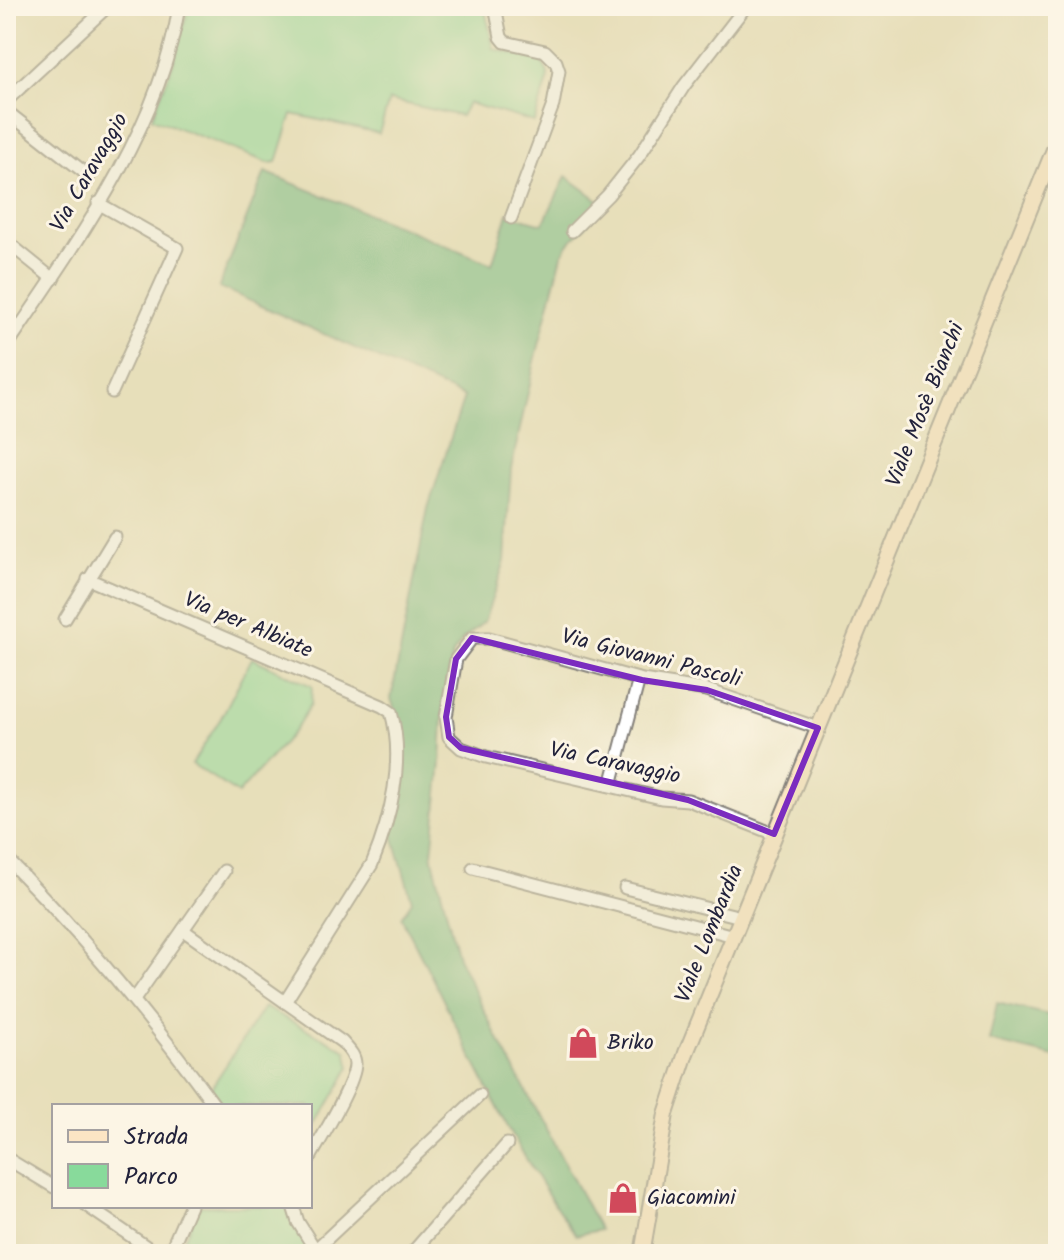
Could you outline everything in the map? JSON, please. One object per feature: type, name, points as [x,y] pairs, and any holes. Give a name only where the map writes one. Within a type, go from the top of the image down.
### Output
[{"type":"main road","name":"Viale Mosè Bianchi","points":[[836,686],[1058,140]]},
{"type":"main road","name":"Viale Lombardia","points":[[642,1254],[655,1165],[671,1093],[836,686]]},
{"type":"street","points":[[6,101],[108,6]]},
{"type":"street","name":"Via Caravaggio","points":[[6,347],[53,279],[127,154],[151,104],[173,38],[179,6]]},
{"type":"street","points":[[495,6],[499,31],[505,42],[539,47],[551,55],[556,62],[558,81],[544,130],[511,218]]},
{"type":"street","points":[[572,231],[608,195],[639,156],[684,86],[746,6]]},
{"type":"street","points":[[6,111],[89,176]]},
{"type":"street","points":[[98,203],[177,248],[112,392]]},
{"type":"street","points":[[6,241],[53,279]]},
{"type":"street","points":[[65,619],[115,537]]},
{"type":"street","name":"Via per Albiate","points":[[88,579],[391,712],[396,742],[395,777],[379,848],[285,1002]]},
{"type":"street","name":"Via Giovanni Pascoli","points":[[449,737],[446,717],[456,659],[472,638],[489,638],[639,679],[707,690],[818,728]]},
{"type":"street","points":[[611,785],[639,679]]},
{"type":"street","name":"Via Caravaggio","points":[[449,737],[461,748],[486,757],[661,798],[688,800],[774,834]]},
{"type":"street","points":[[6,858],[82,937],[213,1104]]},
{"type":"street","points":[[473,868],[734,936]]},
{"type":"street","points":[[134,1000],[224,871]]},
{"type":"street","points":[[625,888],[741,917]]},
{"type":"street","points":[[183,930],[342,1042],[352,1053],[355,1063],[353,1079],[312,1154]]},
{"type":"street","points":[[294,1208],[298,1222],[317,1252],[480,1095]]},
{"type":"street","points":[[411,1254],[507,1144]]},
{"type":"street","points":[[6,1158],[52,1186]]},
{"type":"street","points":[[90,1208],[157,1254]]},
{"type":"street","points":[[169,1254],[189,1208]]},
{"type":"highlighted area","points":[[472,638],[642,680],[707,690],[818,728],[774,834],[688,800],[461,748],[449,737],[446,717],[456,659]]},
{"type":"green space","points":[[189,6],[484,6],[494,49],[541,60],[548,73],[547,84],[534,122],[468,103],[461,116],[389,100],[379,133],[292,114],[277,162],[269,163],[152,118],[174,61]]},
{"type":"green space","points":[[265,172],[492,264],[508,214],[543,224],[566,176],[605,205],[568,244],[562,255],[511,469],[505,561],[484,622],[463,639],[453,654],[444,695],[432,855],[458,957],[600,1230],[576,1235],[550,1198],[504,1120],[401,917],[412,901],[392,832],[400,779],[396,713],[391,699],[428,508],[464,397],[219,287]]},
{"type":"green space","points":[[252,658],[312,686],[311,704],[294,731],[238,794],[192,764],[221,718]]},
{"type":"green space","points":[[997,1003],[1058,1017],[1058,1058],[989,1041]]},
{"type":"green space","points":[[264,1007],[346,1050],[350,1067],[312,1134],[312,1104],[221,1104],[211,1088]]},
{"type":"green space","points":[[198,1208],[288,1208],[289,1216],[312,1254],[177,1254]]},
{"type":"place","name":"Briko","points":[[583,1043]]},
{"type":"place","name":"Giacomini","points":[[623,1198]]}]
